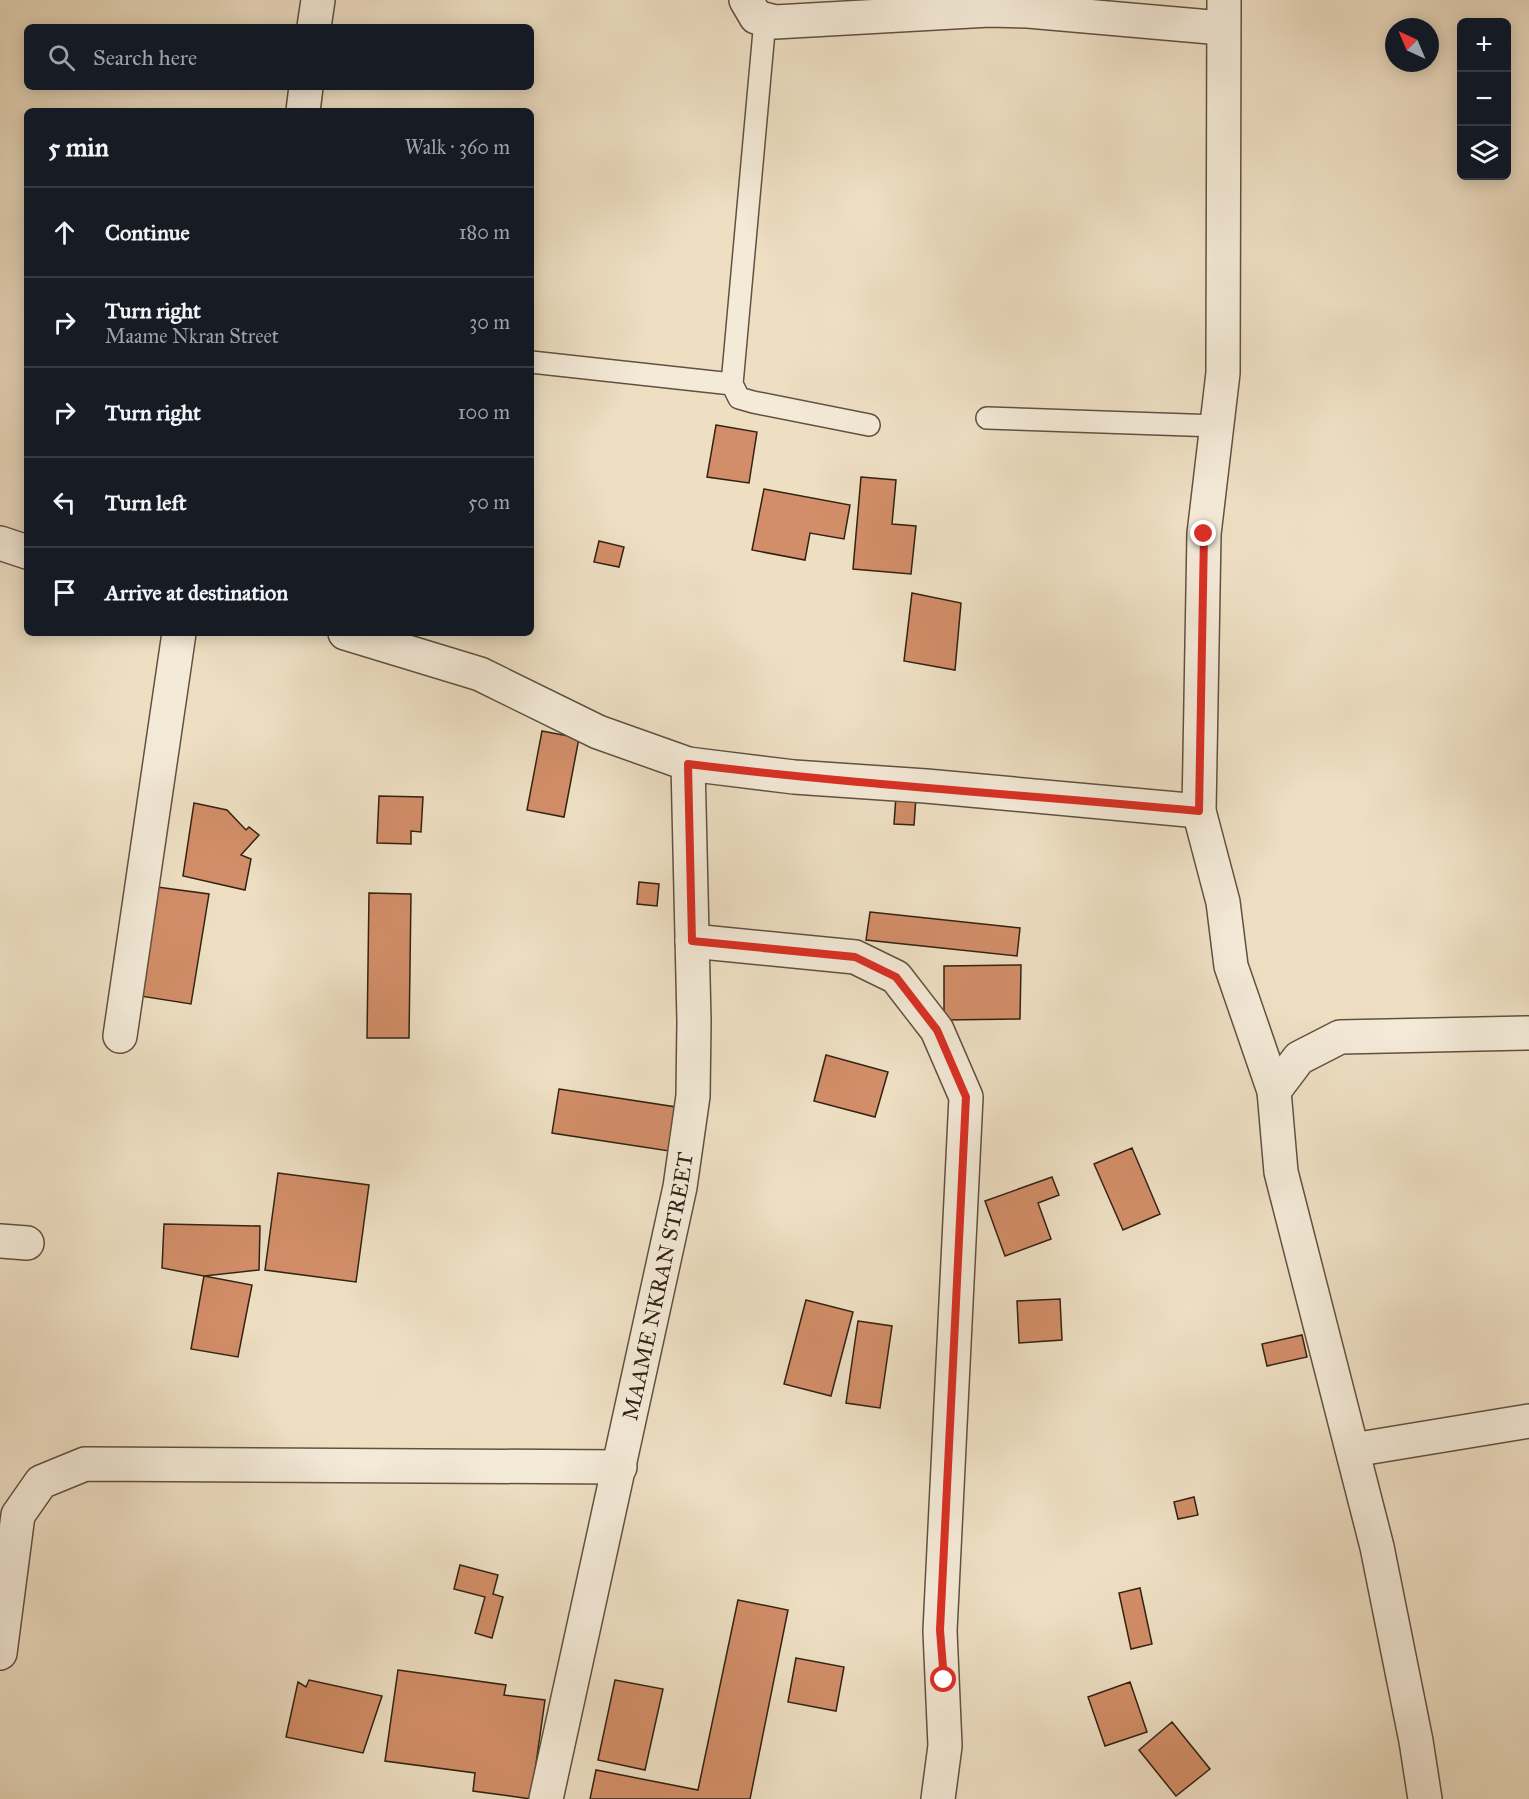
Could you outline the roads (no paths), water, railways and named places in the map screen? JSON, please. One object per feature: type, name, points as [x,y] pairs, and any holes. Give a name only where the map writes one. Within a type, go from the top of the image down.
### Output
[{"type":"street","points":[[314,24],[318,0]]},
{"type":"street","points":[[755,10],[775,22],[989,10],[1223,14],[1222,373],[1204,534],[1199,811],[1223,902],[1231,966],[1274,1091],[1281,1172],[1379,1558],[1416,1741],[1425,1799]]},
{"type":"street","points":[[303,108],[306,90]]},
{"type":"street","points":[[0,543],[24,551]]},
{"type":"street","points":[[120,1036],[179,636]]},
{"type":"street","points":[[355,636],[480,674],[598,732],[688,764],[794,777],[926,786],[1199,811]]},
{"type":"street","name":"MAAME NKRAN STREET","points":[[546,1799],[680,1187],[693,1096],[688,764]]},
{"type":"street","points":[[692,941],[855,957],[896,977],[937,1030],[966,1097],[940,1630],[945,1746],[938,1799]]},
{"type":"street","points":[[1274,1091],[1299,1058],[1340,1037],[1529,1033]]},
{"type":"street","points":[[1353,1450],[1529,1421]]},
{"type":"street","points":[[0,1653],[18,1515],[41,1482],[85,1464],[620,1467]]},
{"type":"lane","points":[[755,10],[732,384],[739,398],[869,425]]},
{"type":"lane","points":[[534,362],[732,384]]},
{"type":"lane","points":[[987,418],[1216,426]]}]
